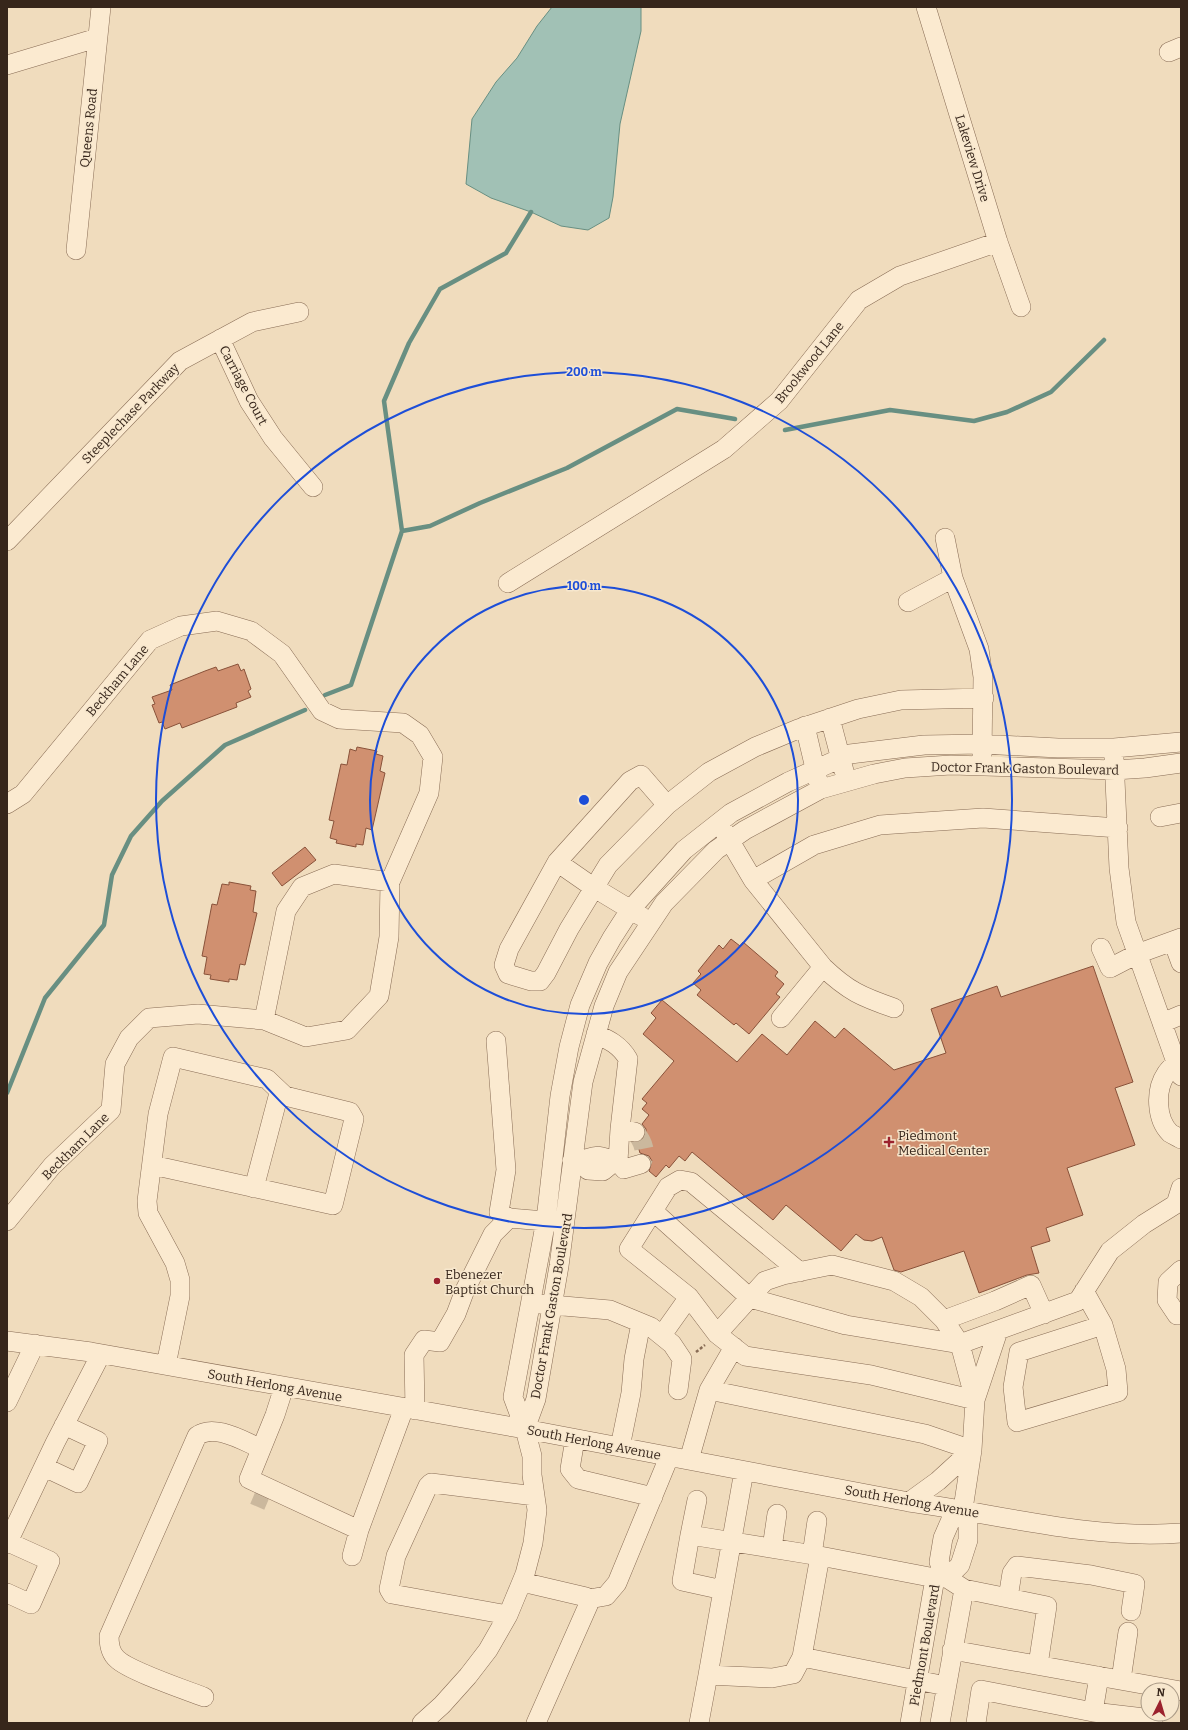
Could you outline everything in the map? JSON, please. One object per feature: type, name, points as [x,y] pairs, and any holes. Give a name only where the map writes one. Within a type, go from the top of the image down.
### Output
[{"type":"street","name":"Queens Road","points":[[76,250],[101,7]]},
{"type":"street","name":"Lakeview Drive","points":[[926,7],[998,242],[1021,307]]},
{"type":"street","points":[[7,65],[97,38]]},
{"type":"street","name":"Brookwood Lane","points":[[508,583],[724,449],[779,401],[859,300],[900,276],[998,242]]},
{"type":"street","name":"Steeplechase Parkway","points":[[7,541],[180,361],[252,322],[299,312]]},
{"type":"street","name":"Carriage Court","points":[[220,339],[249,401],[273,438],[313,487]]},
{"type":"street","points":[[945,538],[953,578],[979,649],[984,698],[982,744],[983,766]]},
{"type":"street","points":[[908,602],[953,578]]},
{"type":"street","name":"Beckham Lane","points":[[7,804],[23,794],[150,640],[181,626],[217,621],[251,631],[282,654],[322,711],[339,719],[403,723],[420,735],[433,757],[428,793],[390,882],[389,937],[379,996],[347,1030],[306,1037],[264,1020],[198,1014],[149,1018],[129,1038],[115,1064],[111,1110],[52,1166],[7,1221]]},
{"type":"street","points":[[667,805],[641,775],[635,777],[557,862],[509,949],[504,965],[508,974],[531,982],[540,981],[546,973],[593,887],[608,865],[667,805],[709,772],[755,747],[805,726],[858,709],[901,700],[984,698]]},
{"type":"street","points":[[830,718],[846,780]]},
{"type":"street","points":[[805,726],[814,770],[821,789]]},
{"type":"street","name":"Doctor Frank Gaston Boulevard","points":[[525,1430],[513,1397],[546,1220],[560,1096],[569,1046],[580,1005],[602,957],[630,910],[684,850],[731,813],[814,770],[850,754],[924,745],[982,744],[1058,748],[1114,748],[1181,742]]},
{"type":"street","points":[[1114,748],[1119,868],[1126,922],[1179,1070],[1166,1074],[1160,1087],[1158,1101],[1161,1116],[1170,1132],[1181,1139]]},
{"type":"street","name":"Doctor Frank Gaston Boulevard","points":[[525,1430],[536,1400],[577,1161],[583,1082],[604,1006],[618,972],[652,921],[670,898],[716,850],[776,812],[821,789],[846,780],[905,768],[951,765],[1115,770],[1181,763]]},
{"type":"street","points":[[1160,817],[1181,813]]},
{"type":"street","points":[[753,880],[814,845],[880,825],[983,818],[1118,828]]},
{"type":"street","points":[[720,822],[729,841],[753,880],[823,967],[836,980],[859,996],[894,1008]]},
{"type":"street","points":[[557,862],[630,910],[652,921]]},
{"type":"street","points":[[264,1020],[286,911],[302,886],[334,874],[390,882]]},
{"type":"street","points":[[1101,948],[1110,968],[1137,954],[1177,940],[1181,963]]},
{"type":"street","points":[[781,1018],[823,967]]},
{"type":"street","points":[[1162,1023],[1181,1015]]},
{"type":"street","points":[[596,1034],[615,1043],[623,1050],[628,1059],[628,1131],[616,1162]]},
{"type":"street","points":[[496,1041],[506,1170],[499,1212],[509,1218],[546,1220],[566,1224]]},
{"type":"street","points":[[152,1165],[333,1205],[354,1119],[350,1112],[285,1096],[279,1093],[276,1087],[267,1079],[173,1057],[158,1114],[147,1201],[148,1213],[175,1263],[180,1280],[180,1296],[166,1365]]},
{"type":"street","points":[[254,1188],[279,1093]]},
{"type":"street","points":[[577,1161],[589,1156],[604,1156],[616,1162],[624,1169],[641,1164]]},
{"type":"street","points":[[800,1272],[691,1182],[680,1180],[668,1187],[629,1248],[689,1297],[717,1334],[745,1356],[871,1375],[975,1400]]},
{"type":"street","points":[[653,1211],[750,1298],[846,1325],[960,1344],[1078,1301],[1110,1251],[1144,1224],[1176,1204],[1181,1188]]},
{"type":"street","points":[[352,1556],[359,1530],[410,1409],[414,1355],[424,1340],[440,1342],[456,1314],[464,1290],[493,1234],[509,1218]]},
{"type":"street","points":[[717,1334],[765,1281],[832,1265],[894,1281],[921,1297],[944,1320],[960,1344],[975,1400]]},
{"type":"street","points":[[1181,1270],[1168,1282],[1166,1300],[1177,1315],[1181,1315]]},
{"type":"street","points":[[944,1320],[995,1301],[1031,1285],[1044,1314]]},
{"type":"street","points":[[1084,1291],[1103,1325],[1116,1369],[1118,1392],[1017,1422],[1013,1387],[1019,1352],[1103,1325]]},
{"type":"street","points":[[662,1335],[689,1297]]},
{"type":"street","points":[[531,1302],[552,1306],[610,1310],[651,1327],[672,1344],[682,1359],[678,1390]]},
{"type":"street","points":[[620,1447],[631,1393],[634,1359],[641,1323]]},
{"type":"street","points":[[963,1509],[972,1450],[975,1400],[998,1331]]},
{"type":"street","name":"South Herlong Avenue","points":[[7,1341],[35,1344],[166,1365],[620,1447],[908,1502],[963,1509],[1023,1522],[1085,1530],[1147,1535],[1181,1533]]},
{"type":"street","points":[[7,1402],[35,1344]]},
{"type":"street","points":[[689,1460],[709,1390],[734,1347]]},
{"type":"street","points":[[7,1593],[31,1604],[50,1561],[7,1543],[64,1425],[101,1354]]},
{"type":"street","points":[[284,1387],[276,1415],[260,1448],[264,1492],[359,1530]]},
{"type":"street","points":[[709,1390],[925,1434],[972,1450]]},
{"type":"street","points":[[44,1467],[78,1483],[98,1441],[64,1425]]},
{"type":"street","points":[[428,1722],[468,1676],[488,1650],[508,1615],[522,1582],[533,1543],[537,1510],[532,1456],[525,1430]]},
{"type":"street","points":[[204,1697],[130,1667],[117,1659],[111,1651],[109,1636],[197,1436],[202,1432],[211,1431],[229,1435],[260,1448]]},
{"type":"street","points":[[575,1439],[570,1469],[578,1479],[653,1497]]},
{"type":"street","points":[[908,1502],[938,1481],[972,1450]]},
{"type":"street","points":[[522,1582],[589,1599],[606,1596],[617,1583],[669,1457]]},
{"type":"street","points":[[699,1723],[744,1471]]},
{"type":"street","points":[[508,1615],[392,1594],[389,1589],[396,1556],[428,1486],[431,1483],[535,1496]]},
{"type":"street","points":[[697,1500],[682,1581],[723,1590]]},
{"type":"street","name":"Piedmont Boulevard","points":[[910,1723],[918,1679],[941,1578],[939,1562],[943,1538],[953,1515],[963,1509]]},
{"type":"street","points":[[772,1548],[777,1514]]},
{"type":"street","points":[[708,1675],[772,1678],[793,1674],[802,1657],[816,1555],[817,1521]]},
{"type":"street","points":[[690,1535],[731,1543],[816,1555],[941,1578]]},
{"type":"street","points":[[1008,1598],[1012,1572],[1017,1566],[1091,1575],[1135,1584],[1131,1611]]},
{"type":"street","name":"Piedmont Boulevard","points":[[941,1578],[964,1589]]},
{"type":"street","points":[[940,1723],[964,1589],[1047,1606],[1038,1665]]},
{"type":"street","points":[[536,1723],[590,1601],[589,1599]]},
{"type":"street","points":[[1121,1680],[1128,1632]]},
{"type":"street","points":[[952,1650],[1181,1691]]},
{"type":"street","points":[[802,1657],[918,1679],[946,1686]]},
{"type":"street","points":[[1093,1712],[1099,1676]]},
{"type":"street","points":[[976,1723],[981,1690],[1093,1712],[1153,1719],[1153,1723]]},
{"type":"path","points":[[682,1359],[693,1354],[710,1342],[717,1334]]},
{"type":"shaded area","points":[[552,7],[641,7],[641,31],[620,124],[613,197],[609,218],[588,230],[561,226],[531,212],[491,198],[466,184],[472,119],[496,82],[517,58],[537,26]]},
{"type":"building","points":[[238,664],[241,671],[244,669],[251,689],[248,691],[251,697],[236,703],[237,707],[182,728],[180,723],[165,729],[162,722],[159,723],[152,705],[155,704],[152,697],[172,690],[170,685],[205,671],[216,667],[218,671]]},
{"type":"building","points":[[357,747],[377,751],[376,754],[383,756],[380,771],[385,773],[372,830],[366,828],[363,845],[356,844],[356,847],[336,843],[337,840],[330,838],[334,821],[329,820],[341,764],[347,765],[350,749],[356,751]]},
{"type":"building","points":[[305,847],[316,860],[282,886],[272,873]]},
{"type":"building","points":[[229,882],[251,886],[250,890],[256,891],[253,912],[257,913],[245,965],[240,964],[237,980],[229,979],[229,982],[210,979],[211,975],[204,974],[207,957],[202,956],[212,904],[217,905],[222,884],[229,885]]},
{"type":"building","points":[[731,939],[740,946],[743,942],[778,972],[775,976],[784,984],[776,994],[780,997],[749,1034],[736,1023],[734,1025],[697,995],[701,990],[693,983],[701,974],[698,971],[719,945],[723,949]]},
{"type":"building","points":[[1093,966],[1133,1082],[1115,1088],[1135,1145],[1067,1168],[1083,1215],[1046,1228],[1050,1241],[1031,1247],[1039,1273],[1027,1275],[979,1293],[964,1251],[901,1272],[894,1270],[882,1237],[872,1241],[864,1240],[856,1234],[841,1251],[786,1205],[773,1220],[692,1152],[685,1161],[679,1156],[669,1168],[666,1165],[656,1177],[649,1171],[652,1161],[649,1156],[640,1153],[637,1143],[643,1140],[646,1135],[646,1129],[642,1124],[649,1115],[642,1109],[647,1103],[642,1099],[674,1061],[643,1034],[656,1018],[651,1013],[662,1000],[737,1062],[762,1034],[787,1055],[815,1021],[835,1038],[844,1028],[894,1070],[946,1053],[931,1009],[997,986],[1001,997]]},
{"type":"waterway","points":[[402,531],[384,401],[409,343],[440,289],[506,253],[531,212]]},
{"type":"waterway","points":[[785,430],[890,410],[974,421],[1007,412],[1051,392],[1104,340]]},
{"type":"waterway","points":[[325,695],[351,685],[402,531],[430,526],[480,503],[567,468],[677,409],[735,419]]},
{"type":"waterway","points":[[7,1093],[45,998],[104,925],[112,875],[131,836],[162,801],[225,745],[305,710]]},
{"type":"tunnel","points":[[635,1132],[644,1147],[644,1156],[641,1164]]},
{"type":"tunnel","points":[[254,1495],[268,1501]]},
{"type":"place","name":"Piedmont Medical Center","points":[[889,1142]]},
{"type":"place","name":"Ebenezer Baptist Church","points":[[437,1281]]}]
